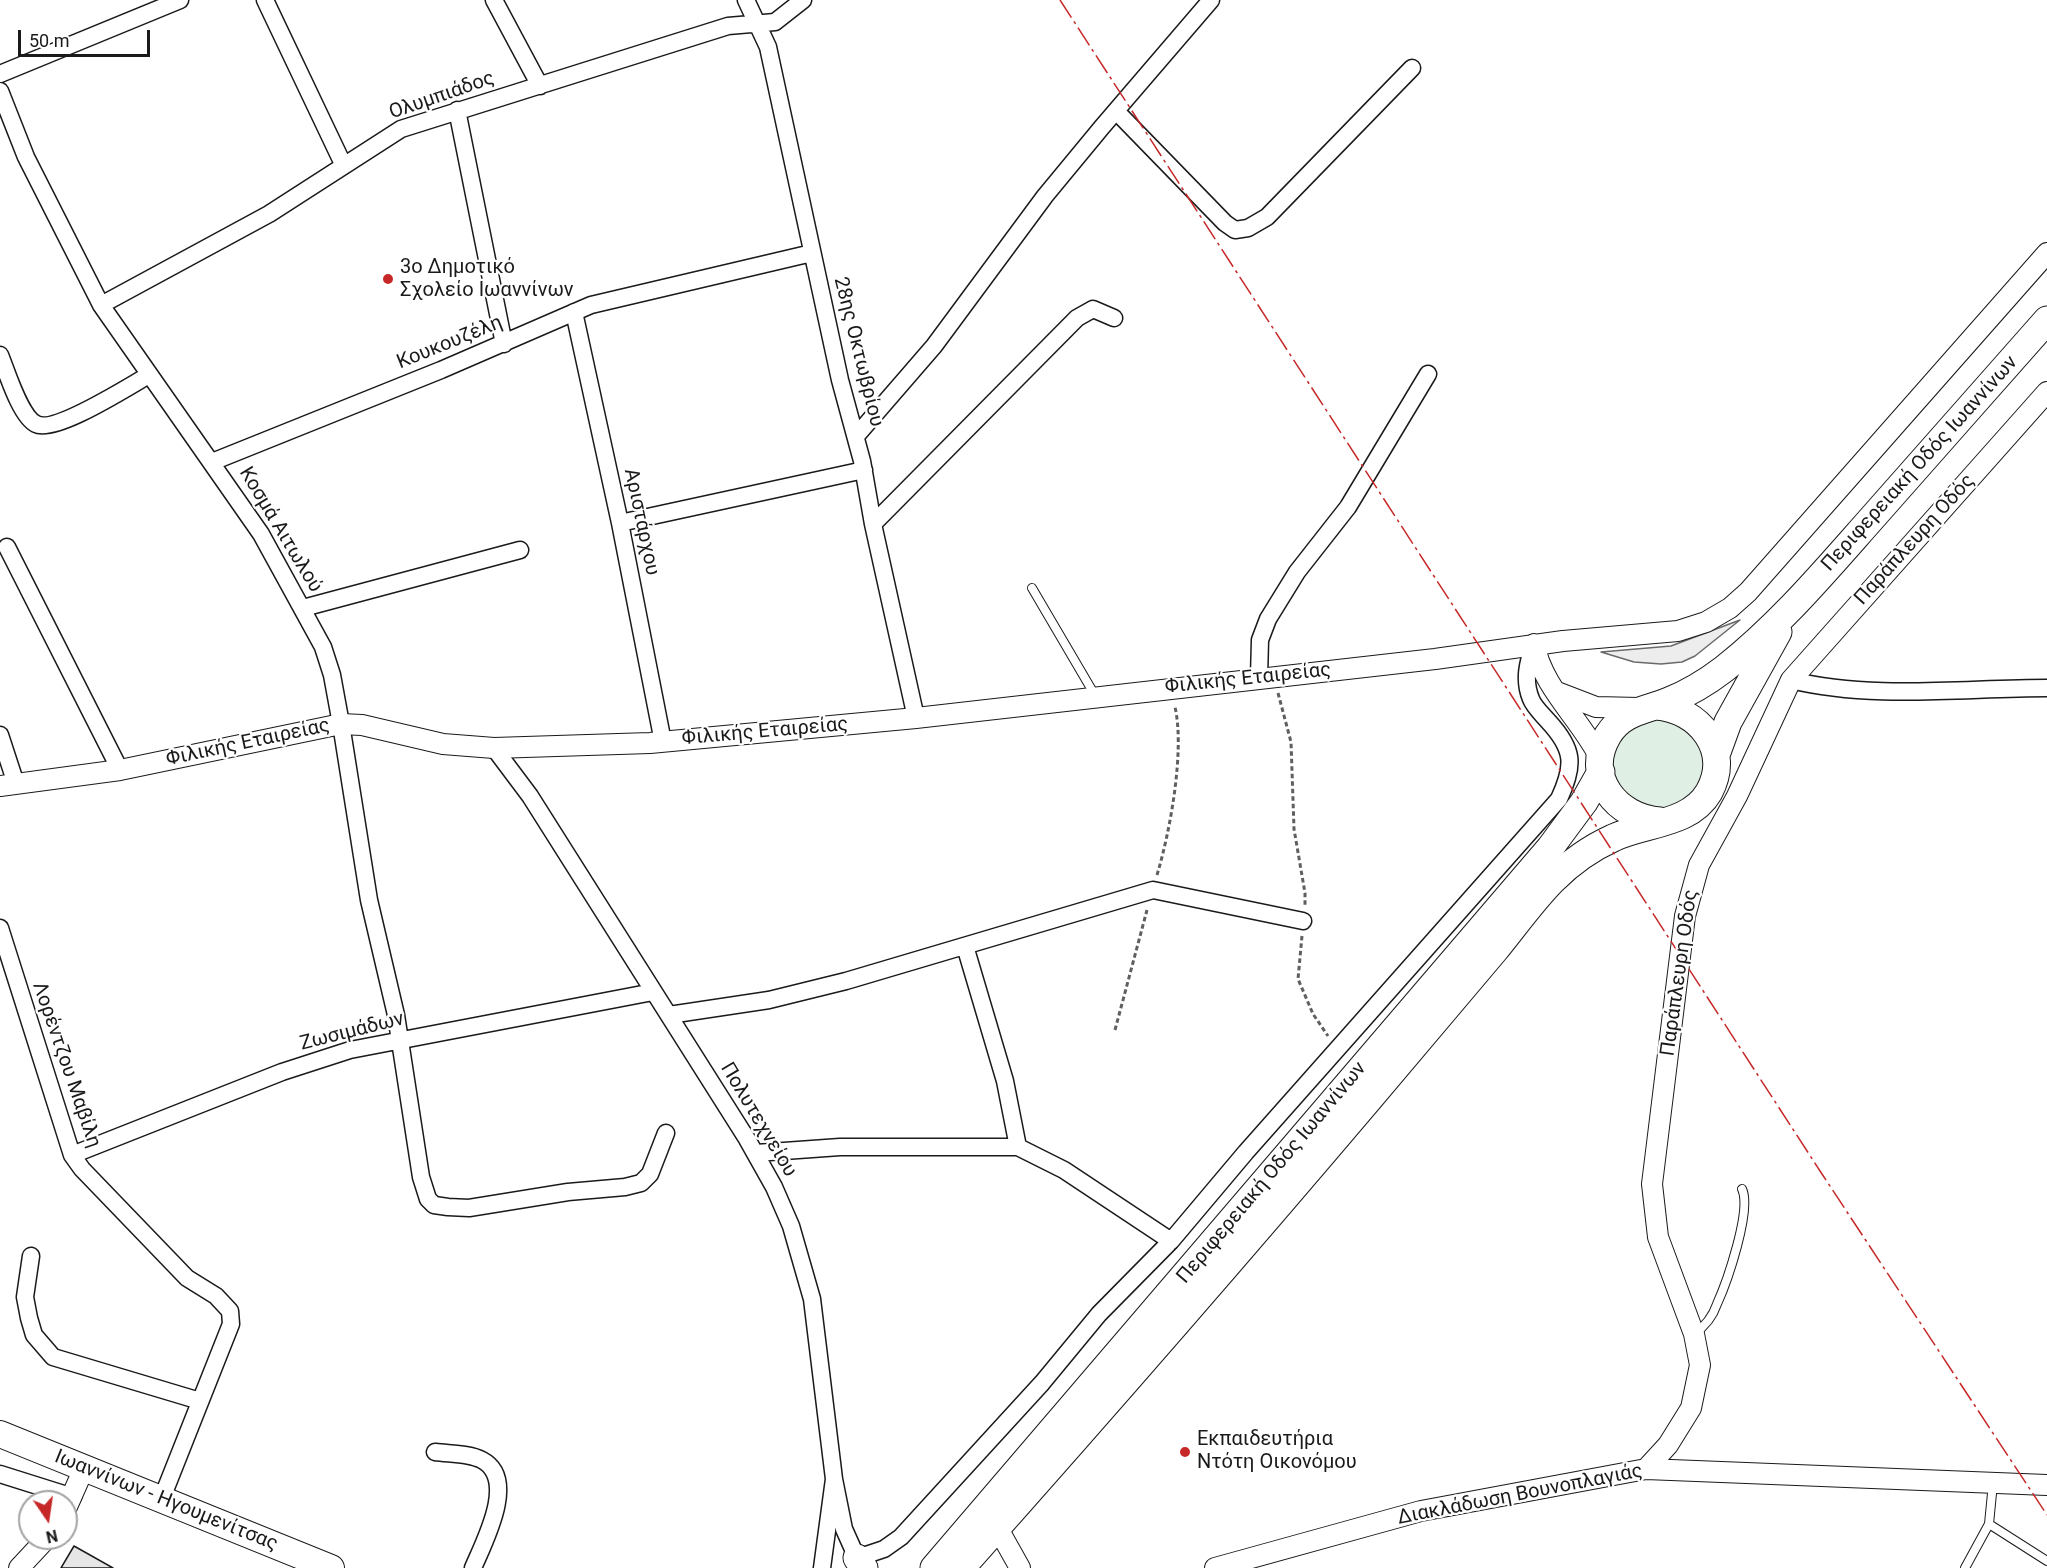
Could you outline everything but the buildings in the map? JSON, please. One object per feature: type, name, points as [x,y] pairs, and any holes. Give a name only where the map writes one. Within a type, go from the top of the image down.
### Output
[{"type":"highway","name":"Περιφερειακή Οδός Ιωαννίνων","points":[[934,1568],[1550,848],[1584,802],[1601,766],[1602,748],[1614,727],[1623,718],[1688,693],[1713,678],[1793,607],[2047,320]]},
{"type":"highway","name":"Περιφερειακή Οδός Ιωαννίνων","points":[[961,1568],[1346,1126],[1553,880],[1594,848],[1614,837],[1660,821],[1683,816],[1693,810],[1708,793],[1715,775],[1716,755],[1738,703],[1793,607]]},
{"type":"highway","points":[[1650,707],[1680,710],[1700,723],[1713,744],[1716,755]]},
{"type":"highway","points":[[1601,766],[1609,795],[1626,812],[1648,820],[1660,821]]},
{"type":"main road","name":"Ιωαννίνων - Ηγουμενίτσας","points":[[0,1434],[85,1466],[320,1566]]},
{"type":"street","points":[[0,74],[180,0]]},
{"type":"street","points":[[265,0],[343,164]]},
{"type":"street","points":[[494,0],[540,86]]},
{"type":"street","name":"28ης Οκτωβρίου","points":[[746,0],[768,46],[840,380],[857,435],[873,524],[916,718]]},
{"type":"street","name":"Ολυμπιάδος","points":[[101,305],[268,214],[401,129],[728,26],[759,24],[782,18],[803,0]]},
{"type":"street","points":[[857,435],[934,346],[1045,196],[1211,0]]},
{"type":"street","points":[[1116,111],[1225,223],[1235,230],[1248,228],[1267,217],[1412,68]]},
{"type":"street","name":"Κοσμά Αιτωλού","points":[[0,91],[26,157],[101,305],[261,534],[303,608],[328,661],[341,724],[369,900],[400,1040],[424,1192],[434,1205],[469,1208],[568,1192],[625,1187],[641,1183],[650,1174],[666,1133]]},
{"type":"street","points":[[457,110],[504,344]]},
{"type":"street","name":"Κουκουζέλη","points":[[212,462],[504,344],[574,312],[610,300],[812,253]]},
{"type":"street","points":[[1534,644],[1678,631],[1706,622],[1730,608],[1756,583],[2047,253]]},
{"type":"street","points":[[873,524],[1077,318],[1093,309],[1114,318]]},
{"type":"street","name":"Αριστάρχου","points":[[574,312],[620,523],[663,742]]},
{"type":"street","points":[[0,355],[19,402],[34,423],[44,427],[75,416],[149,375]]},
{"type":"street","points":[[1264,677],[1260,639],[1268,619],[1297,572],[1354,498],[1428,374]]},
{"type":"street","name":"Παράπλευρη Οδός","points":[[1646,1469],[1668,1444],[1691,1408],[1700,1365],[1694,1334],[1658,1237],[1652,1204],[1652,1184],[1690,890],[1698,865],[1730,808],[1791,680],[2047,392]]},
{"type":"street","points":[[620,523],[864,470]]},
{"type":"street","points":[[7,546],[120,770]]},
{"type":"street","points":[[303,608],[520,550]]},
{"type":"street","points":[[1534,644],[1544,678],[1582,726],[1601,766]]},
{"type":"street","points":[[834,1479],[844,1529],[860,1563],[901,1537],[922,1517],[1042,1383],[1099,1314],[1171,1241],[1558,799],[1569,778],[1571,762],[1565,744],[1531,699],[1526,680],[1534,644]]},
{"type":"street","name":"Φιλικής Εταιρείας","points":[[8,785],[120,770],[341,724],[362,725],[443,744],[494,748],[663,742],[1097,698],[1435,659],[1534,644]]},
{"type":"street","points":[[1791,680],[1819,687],[1860,690],[2047,688]]},
{"type":"street","points":[[1555,691],[1596,707],[1650,707]]},
{"type":"street","points":[[0,735],[8,785]]},
{"type":"street","name":"Πολυτεχνείου","points":[[494,748],[530,796],[756,1153],[784,1208],[806,1273],[812,1299],[834,1479],[822,1568]]},
{"type":"street","points":[[1708,793],[1730,808]]},
{"type":"street","points":[[669,1016],[769,1000],[846,981],[1129,895],[1153,890],[1303,921]]},
{"type":"street","name":"Λορέντζου Μαβίλη","points":[[0,928],[72,1155],[82,1169],[187,1278],[216,1296],[230,1311],[231,1324],[162,1498]]},
{"type":"street","points":[[965,946],[1005,1082],[1018,1148]]},
{"type":"street","name":"Ζωσιμάδων","points":[[72,1155],[282,1072],[350,1050],[653,992]]},
{"type":"street","points":[[756,1153],[840,1147],[1018,1148],[1064,1170],[1171,1241]]},
{"type":"street","points":[[31,1256],[25,1297],[29,1318],[34,1335],[53,1357],[200,1401]]},
{"type":"street","points":[[435,1452],[483,1461],[494,1473],[499,1493],[494,1519],[473,1568]]},
{"type":"street","points":[[75,1490],[85,1466]]},
{"type":"street","name":"Διακλάδωση Βουνοπλαγιάς","points":[[1215,1568],[1442,1506],[1646,1469],[2047,1485]]},
{"type":"street","points":[[0,1474],[39,1490]]},
{"type":"street","points":[[998,1527],[1020,1568]]},
{"type":"street","points":[[19,1568],[36,1550]]},
{"type":"lane","points":[[1032,588],[1097,698]]},
{"type":"lane","points":[[1694,1334],[1713,1313],[1721,1293],[1744,1213],[1742,1189]]},
{"type":"lane","points":[[1965,1568],[1989,1524],[1993,1483]]},
{"type":"lane","points":[[1989,1524],[2047,1561]]},
{"type":"path","points":[[1264,677],[1278,693],[1291,742],[1294,829],[1305,892],[1298,978],[1313,1014],[1339,1049]]},
{"type":"path","points":[[1116,1030],[1166,842],[1174,792],[1179,722],[1172,688]]},
{"type":"green space","points":[[1656,718],[1688,728],[1706,757],[1699,790],[1672,811],[1629,803],[1611,774],[1613,751],[1625,732]]},
{"type":"shaded area","points":[[1740,620],[1695,656],[1682,662],[1661,664],[1634,662],[1601,652],[1671,646]]},
{"type":"power","points":[[1060,0],[1822,1174],[2047,1515]]},
{"type":"place","name":"3ο Δημοτικό Σχολείο Ιωαννίνων","points":[[388,279]]},
{"type":"place","name":"Εκπαιδευτήρια Ντότη Οικονόμου","points":[[1185,1452]]}]
